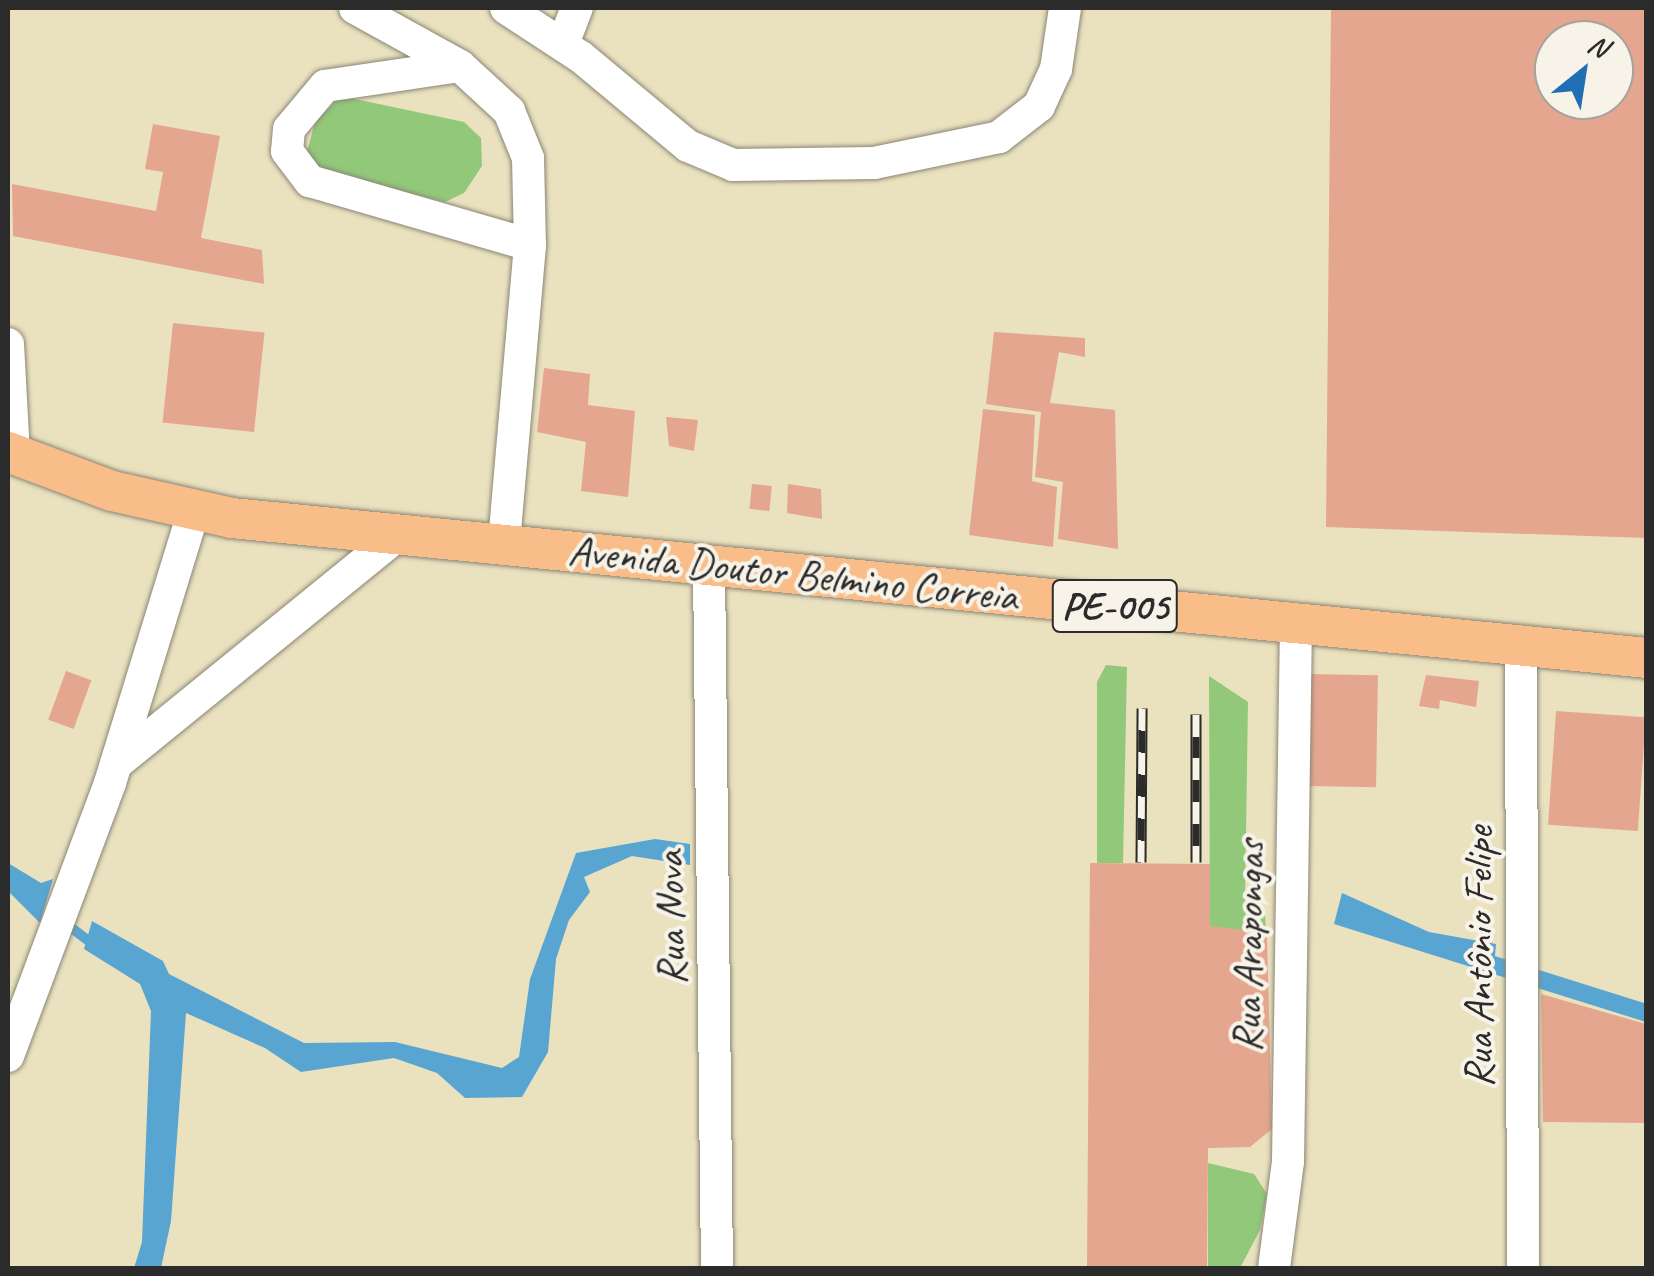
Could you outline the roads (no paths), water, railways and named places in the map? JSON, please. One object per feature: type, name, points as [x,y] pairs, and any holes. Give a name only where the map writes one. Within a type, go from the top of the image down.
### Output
[{"type":"main road","name":"Avenida Doutor Belmino Correia","points":[[11,453],[192,513],[1646,658]]},
{"type":"street","points":[[356,8],[460,66],[509,111],[528,158],[530,246],[504,544]]},
{"type":"street","points":[[506,8],[563,44],[688,146],[733,165],[874,163],[999,137],[1039,106],[1056,69],[1065,8]]},
{"type":"street","points":[[563,44],[577,8]]},
{"type":"street","points":[[460,66],[325,86],[289,129],[287,152],[310,182],[530,246]]},
{"type":"street","points":[[8,344],[11,453]]},
{"type":"street","points":[[8,1056],[73,889],[116,764],[192,513]]},
{"type":"street","points":[[116,764],[399,534]]},
{"type":"street","name":"Rua Nova","points":[[709,566],[717,1268]]},
{"type":"street","name":"Rua Arapongas","points":[[1274,1268],[1288,1162],[1296,624]]},
{"type":"street","name":"Rua Antônio Felipe","points":[[1521,646],[1524,1268]]},
{"type":"water","points":[[655,839],[690,844],[690,865],[632,856],[584,877],[590,892],[569,920],[556,959],[548,1052],[522,1097],[465,1098],[437,1073],[394,1058],[301,1072],[265,1048],[186,1013],[171,1221],[161,1268],[134,1268],[142,1242],[151,1011],[140,984],[84,949],[92,921],[163,961],[169,974],[304,1043],[395,1042],[502,1068],[519,1057],[530,979],[576,853]]},
{"type":"water","points":[[8,863],[41,883],[53,879],[40,923],[8,891]]},
{"type":"water","points":[[1342,893],[1429,932],[1496,944],[1495,956],[1644,1003],[1646,1022],[1334,924]]},
{"type":"waterway","points":[[65,923],[96,946]]},
{"type":"railway","points":[[1141,862],[1142,708]]},
{"type":"railway","points":[[1196,714],[1196,862]]}]
